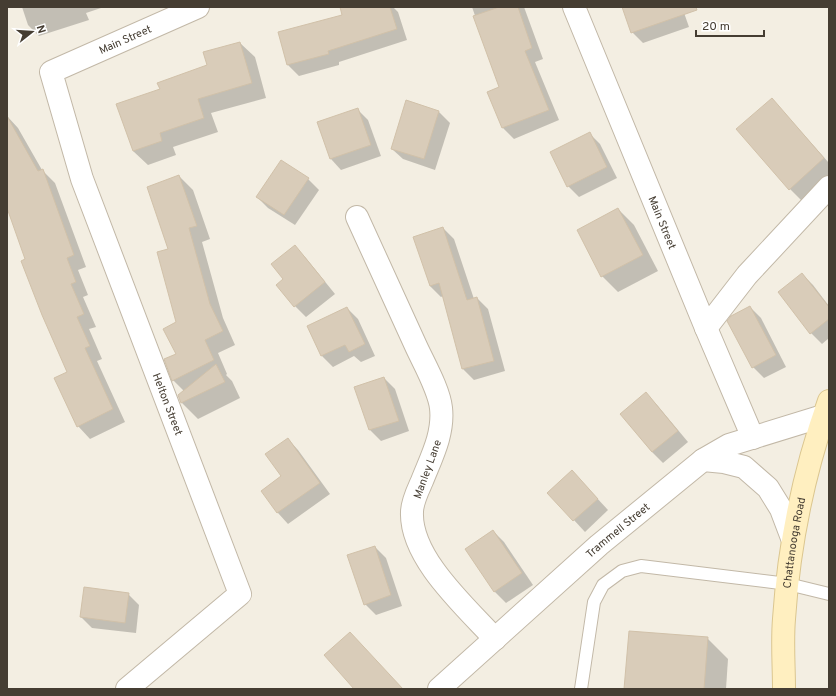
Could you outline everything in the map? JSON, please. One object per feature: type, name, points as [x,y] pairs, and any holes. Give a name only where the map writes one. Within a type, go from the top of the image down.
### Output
[{"type":"main road","name":"Chattanooga Road","points":[[784,689],[784,619],[792,538],[815,440],[827,411]]},
{"type":"street","name":"Main Street","points":[[51,72],[198,7]]},
{"type":"street","name":"Main Street","points":[[574,7],[706,328],[753,438]]},
{"type":"street","name":"Helton Street","points":[[51,72],[82,179],[240,594],[127,689]]},
{"type":"street","points":[[706,328],[747,275],[829,187]]},
{"type":"street","name":"Manley Lane","points":[[357,217],[436,390],[441,408],[441,424],[438,443],[416,495],[412,512],[419,546],[428,562],[446,585],[495,639]]},
{"type":"street","name":"Trammell Street","points":[[439,689],[599,545],[703,460],[729,444],[753,438],[827,411]]},
{"type":"street","points":[[703,460],[724,462],[744,467],[768,488],[781,509],[792,538]]},
{"type":"lane","points":[[581,689],[594,602],[603,585],[622,571],[641,566],[788,584],[829,594]]},
{"type":"building","points":[[340,7],[390,7],[397,29],[328,51],[329,54],[287,65],[278,32],[342,15]]},
{"type":"building","points":[[499,7],[518,7],[532,48],[525,51],[549,110],[502,128],[487,92],[499,87],[473,16]]},
{"type":"building","points":[[622,7],[696,7],[697,10],[631,33]]},
{"type":"building","points":[[240,42],[252,83],[198,99],[204,118],[160,133],[162,141],[133,151],[116,104],[160,89],[157,83],[207,65],[203,52]]},
{"type":"building","points":[[772,98],[824,158],[789,190],[736,129]]},
{"type":"building","points":[[406,100],[439,111],[424,159],[391,149]]},
{"type":"building","points":[[358,108],[371,145],[330,159],[317,122]]},
{"type":"building","points":[[7,116],[38,171],[43,169],[74,255],[67,258],[76,282],[71,284],[84,314],[77,317],[90,346],[85,348],[113,409],[77,427],[54,378],[67,372],[42,315],[21,261],[25,259],[7,208]]},
{"type":"building","points":[[590,132],[607,167],[567,187],[550,152]]},
{"type":"building","points":[[281,160],[309,178],[284,215],[256,197]]},
{"type":"building","points":[[179,175],[197,226],[189,228],[210,304],[223,331],[205,340],[214,360],[172,381],[164,359],[176,354],[163,329],[176,322],[157,252],[168,249],[147,187]]},
{"type":"building","points":[[618,208],[643,255],[601,277],[577,230]]},
{"type":"building","points":[[443,227],[467,300],[477,297],[494,361],[462,369],[439,283],[430,286],[413,237]]},
{"type":"building","points":[[295,245],[325,282],[294,307],[276,285],[283,279],[271,264]]},
{"type":"building","points":[[802,273],[829,307],[829,319],[810,334],[778,292]]},
{"type":"building","points":[[750,306],[776,355],[752,368],[727,321],[731,316]]},
{"type":"building","points":[[347,307],[365,344],[349,352],[345,345],[321,356],[307,326]]},
{"type":"building","points":[[216,364],[225,382],[181,403],[178,395]]},
{"type":"building","points":[[384,377],[399,421],[369,430],[354,387]]},
{"type":"building","points":[[646,392],[678,431],[652,452],[620,414]]},
{"type":"building","points":[[288,438],[320,483],[277,513],[261,491],[281,476],[265,454]]},
{"type":"building","points":[[572,470],[598,499],[573,521],[547,493]]},
{"type":"building","points":[[493,530],[522,573],[494,592],[465,549]]},
{"type":"building","points":[[375,546],[391,595],[364,605],[347,555]]},
{"type":"building","points":[[84,587],[129,593],[125,623],[80,617]]},
{"type":"building","points":[[629,631],[708,637],[704,689],[624,689]]},
{"type":"building","points":[[350,632],[403,689],[354,689],[324,655]]}]
